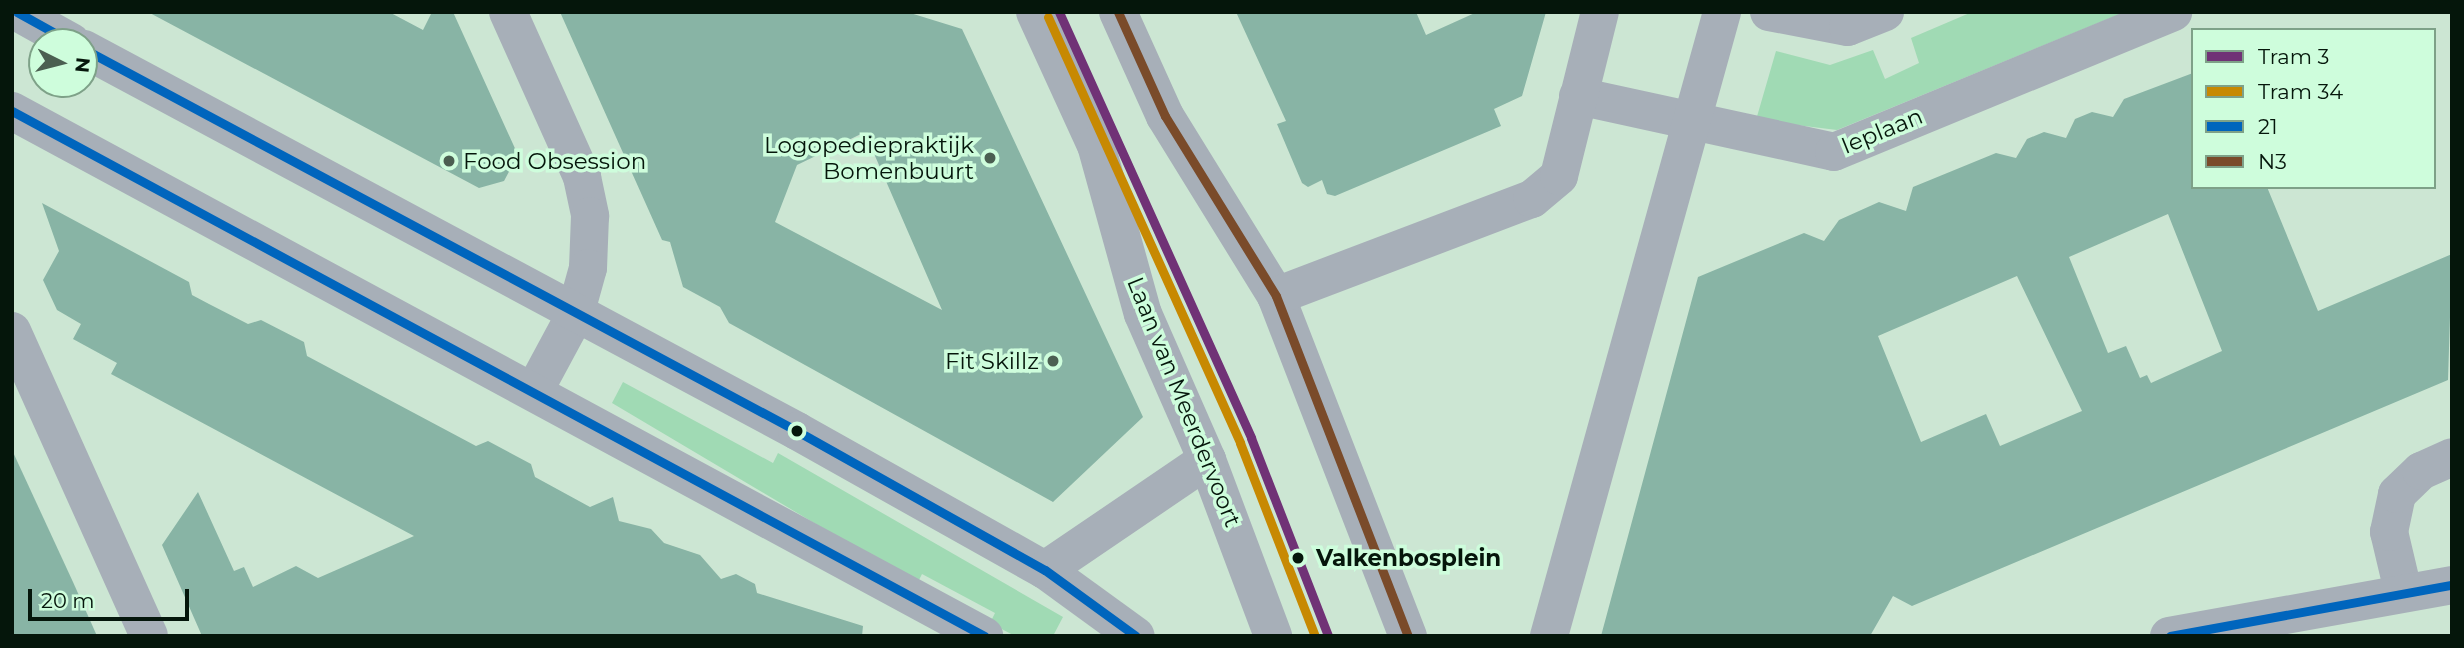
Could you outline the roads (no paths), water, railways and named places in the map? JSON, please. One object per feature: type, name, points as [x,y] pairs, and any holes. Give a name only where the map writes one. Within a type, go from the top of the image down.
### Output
[{"type":"street","points":[[16,12],[45,28]]},
{"type":"street","points":[[508,12],[582,177],[590,216],[588,268],[575,315],[534,391]]},
{"type":"street","name":"Laan van Meerdervoort","points":[[1035,12],[1096,145],[1143,314],[1207,460],[1273,636]]},
{"type":"street","points":[[1118,12],[1165,116],[1276,296],[1408,636]]},
{"type":"street","points":[[1276,296],[1532,199],[1559,176],[1600,12]]},
{"type":"street","points":[[1549,636],[1665,206],[1694,123],[1721,12]]},
{"type":"street","points":[[1769,12],[1848,27],[1885,12]]},
{"type":"street","name":"Ieplaan","points":[[1578,96],[1834,152],[2173,12]]},
{"type":"street","points":[[98,57],[1045,570],[1136,636]]},
{"type":"street","points":[[12,111],[984,636]]},
{"type":"street","points":[[12,331],[149,636]]},
{"type":"street","points":[[2403,591],[2389,532],[2397,494],[2421,471],[2452,457]]},
{"type":"street","points":[[1045,570],[1207,460]]},
{"type":"street","points":[[2169,636],[2403,591],[2452,585]]},
{"type":"tram line","name":"3","points":[[1059,12],[1251,438],[1328,636]]},
{"type":"tram line","name":"34","points":[[1048,17],[1240,443],[1315,636]]},
{"type":"place","name":"Logopediepraktijk Bomenbuurt","points":[[990,158]]},
{"type":"place","name":"Food Obsession","points":[[449,161]]},
{"type":"place","name":"Fit Skillz","points":[[1053,361]]},
{"type":"place","name":"Valkenbosplein","points":[[1298,558]]}]
